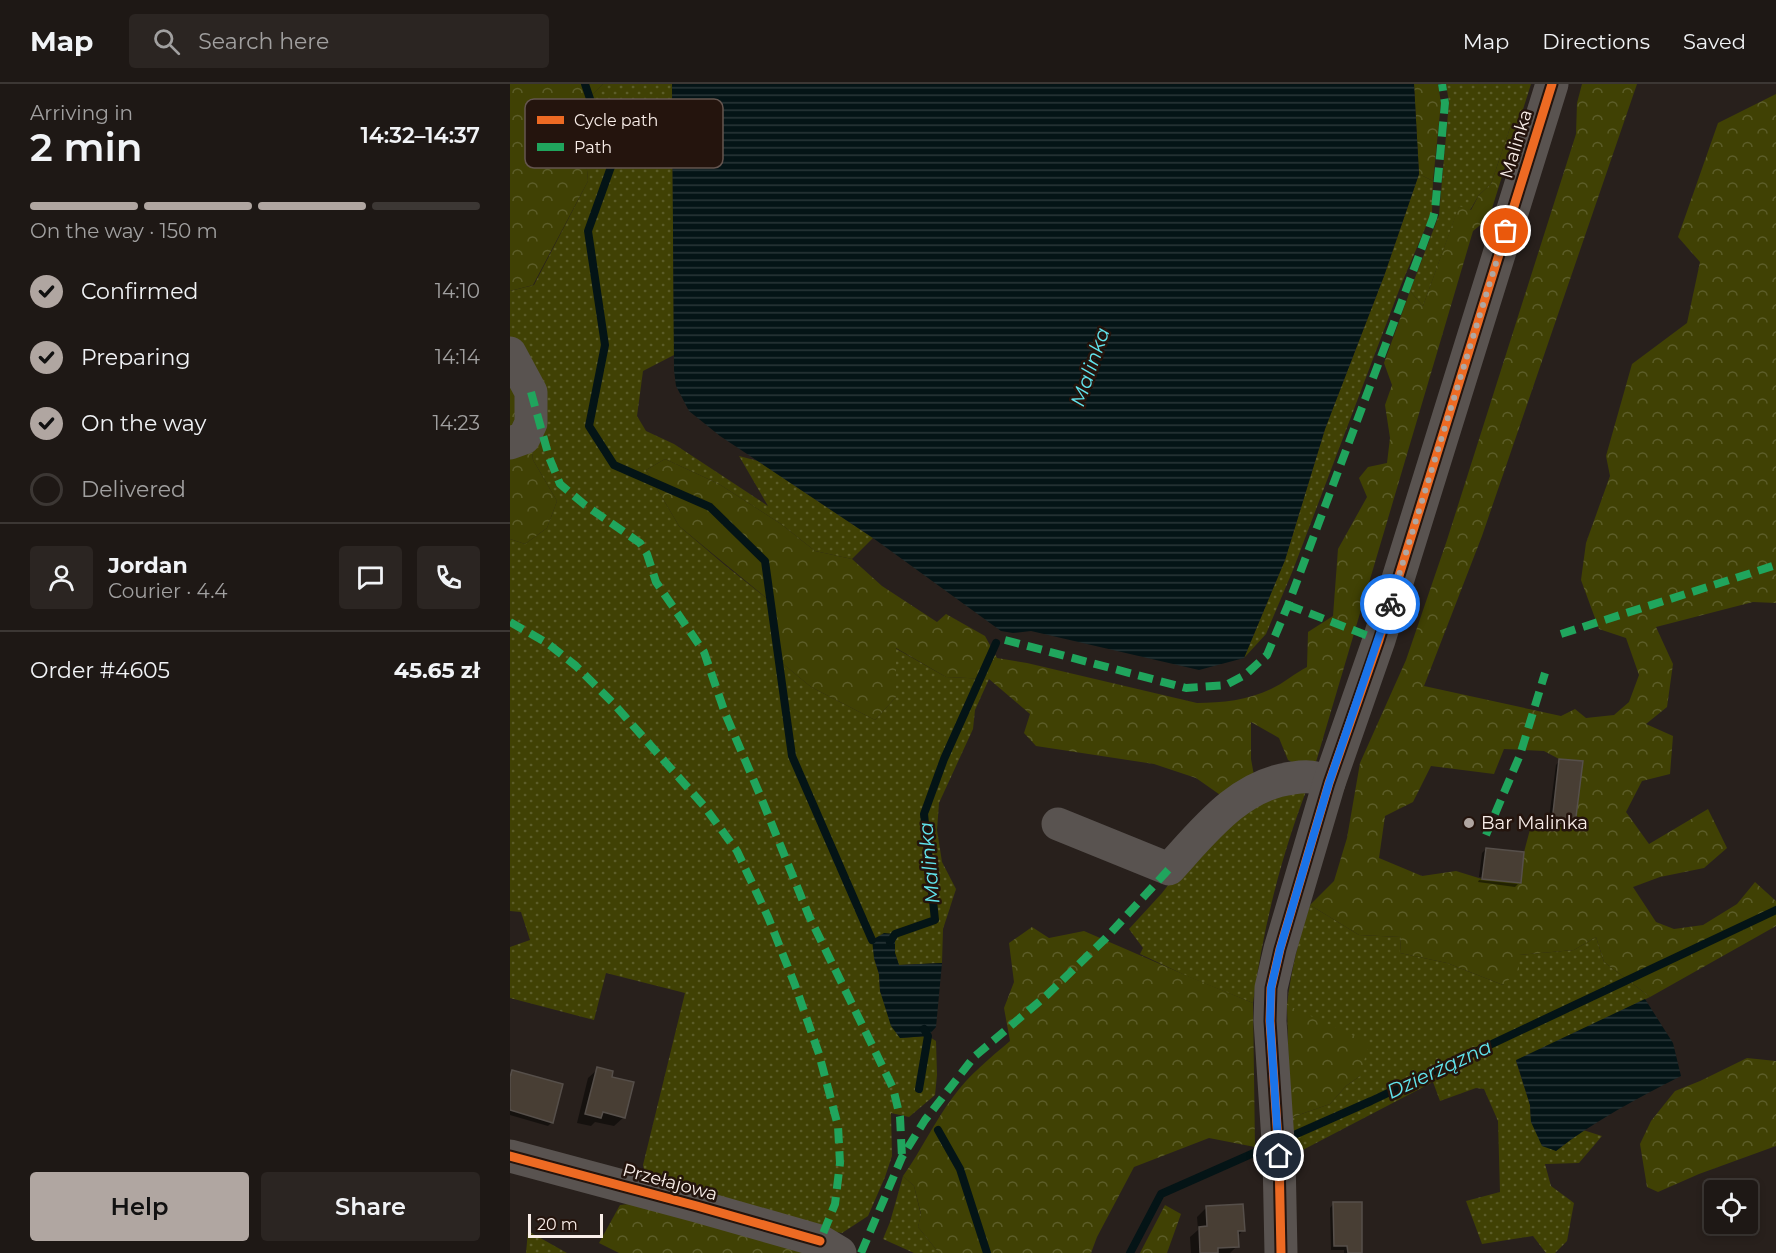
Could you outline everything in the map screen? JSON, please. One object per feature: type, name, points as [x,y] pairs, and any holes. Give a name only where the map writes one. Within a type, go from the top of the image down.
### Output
[{"type":"street","name":"Malinka","points":[[1281,1253],[1279,1156],[1270,1021],[1271,988],[1280,949],[1329,783],[1379,640],[1552,84]]},
{"type":"street","points":[[510,353],[531,392],[531,423],[524,438],[510,443]]},
{"type":"street","points":[[1058,824],[1169,869],[1206,828],[1236,802],[1260,786],[1275,780],[1308,776],[1320,778],[1329,783]]},
{"type":"street","name":"Przełajowa","points":[[510,1156],[697,1206],[830,1247]]},
{"type":"green space","points":[[510,84],[603,84],[588,99],[525,99],[525,168],[587,168],[588,181],[533,285],[510,291]]},
{"type":"green space","points":[[603,84],[672,84],[672,99],[588,99]]},
{"type":"green space","points":[[1414,84],[1438,84],[1441,103],[1433,181],[1419,174]]},
{"type":"green space","points":[[1446,84],[1531,84],[1519,122],[1511,125],[1491,184],[1479,195],[1470,210],[1459,207],[1423,306],[1410,291],[1439,215],[1449,102]]},
{"type":"green space","points":[[1582,84],[1637,84],[1482,536],[1424,686],[1561,716],[1575,709],[1586,718],[1614,715],[1629,702],[1639,675],[1626,638],[1599,629],[1581,580],[1586,543],[1610,476],[1606,456],[1632,364],[1687,323],[1700,262],[1678,237],[1718,123],[1776,94],[1776,603],[1753,602],[1656,627],[1673,664],[1667,707],[1646,724],[1673,736],[1670,774],[1642,781],[1626,812],[1649,844],[1708,809],[1727,848],[1704,868],[1660,877],[1633,887],[1656,922],[1674,929],[1703,925],[1737,904],[1755,882],[1776,901],[1776,926],[1650,997],[1604,962],[1596,937],[1574,950],[1519,955],[1519,970],[1503,985],[1447,963],[1400,953],[1401,937],[1359,935],[1310,905],[1334,881],[1347,838],[1360,763],[1406,660],[1447,540],[1576,134],[1577,103]],"holes":[[[1504,749],[1544,751],[1559,759],[1583,762],[1575,824],[1532,822],[1524,852],[1521,883],[1482,879],[1456,871],[1422,876],[1379,858],[1385,816],[1413,802],[1431,766],[1494,774]]]},
{"type":"green space","points":[[1519,122],[1489,218],[1473,231],[1316,762],[1303,768],[1288,760],[1279,738],[1251,722],[1251,759],[1255,781],[1226,799],[1196,778],[1154,764],[1036,746],[1024,733],[1030,714],[989,679],[946,677],[896,648],[896,697],[875,720],[811,687],[776,658],[770,601],[679,526],[646,470],[665,459],[719,484],[781,524],[815,551],[852,559],[882,586],[937,622],[946,614],[985,636],[997,658],[1197,703],[1235,700],[1262,693],[1276,687],[1307,667],[1308,632],[1333,616],[1338,549],[1367,497],[1359,478],[1368,467],[1387,463],[1390,438],[1385,405],[1392,385],[1384,363],[1410,291],[1423,306],[1459,206],[1471,210],[1479,195],[1491,184],[1511,125]]},
{"type":"green space","points":[[587,168],[673,168],[674,355],[643,371],[637,416],[646,431],[674,444],[768,506],[739,456],[758,461],[873,538],[852,559],[815,551],[781,524],[719,484],[665,459],[646,470],[679,526],[770,601],[776,658],[811,687],[875,720],[896,697],[895,648],[946,677],[989,679],[975,710],[973,729],[939,803],[937,830],[942,862],[956,889],[943,929],[942,963],[899,965],[895,953],[895,934],[874,958],[879,974],[880,991],[900,1038],[928,1036],[936,1041],[935,1095],[909,1117],[891,1113],[892,1156],[885,1177],[868,1216],[842,1233],[814,1228],[646,1179],[643,1165],[685,993],[606,973],[594,1020],[510,998],[510,947],[530,940],[521,912],[510,911],[510,539],[525,544],[547,528],[557,501],[533,460],[527,409],[510,378],[510,291],[534,285],[588,181]]},
{"type":"green space","points":[[1419,174],[1433,181],[1432,212],[1401,285],[1293,570],[1266,634],[1244,658],[1285,560],[1325,429],[1384,276]]},
{"type":"green space","points":[[510,378],[527,409],[533,460],[557,501],[547,528],[525,544],[510,539]]},
{"type":"green space","points":[[1308,786],[1289,839],[1274,893],[1253,1003],[1140,954],[1143,948],[1129,929],[1162,893],[1194,852],[1255,801]]},
{"type":"green space","points":[[1310,905],[1359,935],[1401,937],[1400,953],[1447,963],[1503,985],[1519,955],[1574,950],[1596,937],[1604,962],[1650,997],[1516,1061],[1530,1105],[1531,1122],[1556,1151],[1583,1130],[1602,1136],[1579,1163],[1545,1164],[1551,1186],[1574,1203],[1567,1241],[1555,1253],[1546,1253],[1533,1236],[1482,1244],[1466,1201],[1500,1192],[1498,1121],[1484,1089],[1476,1088],[1440,1101],[1433,1082],[1295,1154],[1290,1118],[1330,1104],[1346,1086],[1360,1076],[1287,1005],[1296,954]]},
{"type":"green space","points":[[1032,927],[1049,938],[1084,931],[1253,1003],[1255,1147],[1209,1138],[1134,1167],[1091,1253],[939,1253],[918,1227],[921,1214],[914,1186],[903,1176],[959,1089],[1010,1041],[1004,1008],[1014,982],[1009,943]]},
{"type":"green space","points":[[1287,1005],[1369,1043],[1360,1076],[1346,1086],[1330,1104],[1290,1118]]},
{"type":"green space","points":[[1747,1058],[1776,1061],[1776,1146],[1699,1174],[1658,1192],[1647,1187],[1640,1144],[1651,1121],[1675,1091]]},
{"type":"green space","points":[[903,1176],[914,1186],[921,1215],[918,1227],[939,1253],[914,1253],[883,1239]]},
{"type":"green space","points":[[647,1202],[815,1253],[619,1253],[599,1243],[620,1205]]},
{"type":"green space","points":[[1165,1205],[1181,1214],[1167,1253],[1140,1253]]},
{"type":"green space","points":[[528,1231],[567,1253],[526,1253]]},
{"type":"water","name":"Malinka","points":[[672,84],[1414,84],[1419,174],[1384,276],[1325,429],[1285,560],[1244,658],[1199,670],[1031,631],[1013,633],[1001,631],[873,538],[720,436],[689,411],[676,386],[674,370],[673,168],[723,168],[723,99],[672,99]]},
{"type":"water","points":[[884,933],[895,934],[895,953],[899,965],[942,963],[936,1027],[928,1036],[900,1038],[891,1026],[880,991],[872,940]]},
{"type":"water","points":[[1645,999],[1673,1043],[1681,1076],[1601,1120],[1556,1151],[1542,1146],[1531,1122],[1530,1105],[1516,1060]]},
{"type":"building","points":[[1559,759],[1583,761],[1575,825],[1552,822]]},
{"type":"building","points":[[1486,848],[1524,852],[1521,883],[1482,879]]},
{"type":"building","points":[[597,1067],[613,1071],[612,1077],[634,1082],[625,1118],[603,1112],[601,1118],[585,1114]]},
{"type":"building","points":[[512,1070],[563,1084],[553,1123],[510,1110]]},
{"type":"building","points":[[1333,1202],[1362,1202],[1362,1253],[1348,1253],[1347,1246],[1334,1246]]},
{"type":"building","points":[[1243,1204],[1245,1231],[1238,1231],[1239,1247],[1218,1248],[1218,1253],[1200,1253],[1199,1227],[1207,1226],[1206,1206]]},
{"type":"waterway","points":[[585,84],[590,99]]},
{"type":"waterway","points":[[611,168],[588,231],[605,345],[589,426],[614,465],[710,507],[765,561],[792,756],[872,940]]},
{"type":"waterway","name":"Malinka","points":[[890,942],[895,934],[935,920],[924,814],[944,759],[996,643]]},
{"type":"waterway","name":"Dzierżązna","points":[[1285,1139],[1371,1101],[1776,910]]},
{"type":"waterway","name":"Malinka","points":[[919,1089],[928,1036],[924,1029]]},
{"type":"waterway","name":"Malinka","points":[[938,1130],[960,1169],[987,1253]]},
{"type":"waterway","name":"Dzierżązna","points":[[1130,1253],[1161,1194],[1272,1145]]},
{"type":"marked path","points":[[1005,640],[1186,688],[1226,685],[1245,675],[1267,655],[1288,605],[1433,218],[1445,103],[1442,84]]},
{"type":"marked path","points":[[531,392],[549,457],[560,484],[585,505],[640,543],[647,554],[656,582],[704,652],[725,713],[809,916],[893,1088],[900,1117],[902,1157]]},
{"type":"marked path","points":[[1561,634],[1776,565]]},
{"type":"marked path","points":[[1288,605],[1379,640]]},
{"type":"marked path","points":[[510,622],[547,643],[576,666],[614,704],[704,806],[737,851],[768,917],[795,985],[819,1054],[838,1126],[840,1163],[835,1204],[820,1241]]},
{"type":"marked path","points":[[1486,835],[1520,755],[1545,673]]},
{"type":"marked path","points":[[861,1253],[902,1157],[925,1120],[974,1057],[1047,995],[1106,938],[1169,869]]},
{"type":"cycle path","points":[[1281,1253],[1279,1156],[1270,1021],[1271,988],[1280,949],[1329,783],[1379,640],[1552,84]]},
{"type":"cycle path","points":[[510,1156],[820,1241]]},
{"type":"way so far","points":[[1390,604],[1506,231]]},
{"type":"place","name":"Bar Malinka","points":[[1469,823]]},
{"type":"route","points":[[1279,1156],[1270,1021],[1271,988],[1280,949],[1329,783],[1390,604]]}]
